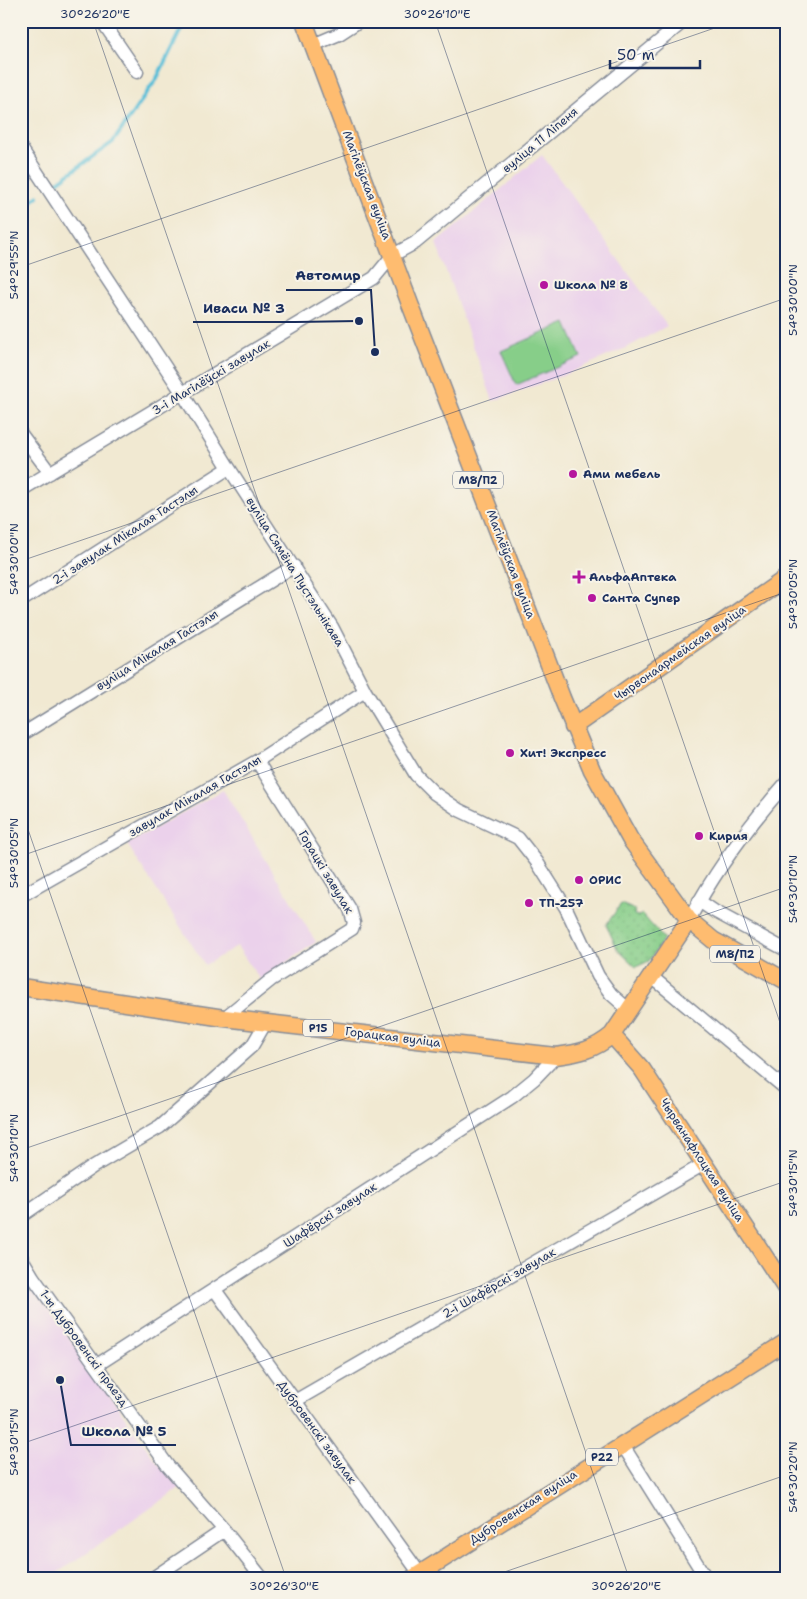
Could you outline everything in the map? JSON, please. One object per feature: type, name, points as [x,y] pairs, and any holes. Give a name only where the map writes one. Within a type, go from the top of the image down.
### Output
[{"type":"main road","name":"Магілёўская вуліца","points":[[304,21],[417,322],[573,727],[592,770],[630,839],[689,920]]},
{"type":"main road","name":"Чырвонаармейская вуліца","points":[[573,727],[786,578]]},
{"type":"main road","name":"Р15","points":[[612,1035],[689,920]]},
{"type":"main road","name":"М8/П2","points":[[689,920],[713,940],[786,981]]},
{"type":"main road","name":"Горацкая вуліца","points":[[21,987],[224,1018],[536,1055],[556,1056],[586,1050],[600,1045],[612,1035]]},
{"type":"main road","name":"Чырванафлоцкая вуліца","points":[[612,1035],[642,1069],[786,1289]]},
{"type":"main road","name":"Дубровенская вуліца","points":[[419,1576],[622,1444],[786,1342]]},
{"type":"street","points":[[102,21],[137,72]]},
{"type":"street","points":[[314,46],[339,34],[359,21]]},
{"type":"street","name":"вуліца 11 Ліпеня","points":[[393,255],[415,243],[684,21]]},
{"type":"street","name":"вуліца Сямёна Пустэльнікава","points":[[21,148],[294,566],[332,627],[364,691],[416,774],[434,793],[459,810],[518,838],[537,862],[566,908],[598,976],[611,994],[629,1010]]},
{"type":"street","name":"3-і Магілёўскі завулак","points":[[21,490],[374,278],[393,255]]},
{"type":"street","points":[[21,434],[50,473]]},
{"type":"street","name":"2-і завулак Мікалая Гастэлы","points":[[21,601],[229,468]]},
{"type":"street","name":"вуліца Мікалая Гастэлы","points":[[21,735],[294,566]]},
{"type":"street","name":"завулак Мікалая Гастэлы","points":[[21,894],[26,893],[257,761],[364,691]]},
{"type":"street","name":"Горацкі завулак","points":[[224,1018],[271,980],[352,929],[354,923],[350,908],[257,761]]},
{"type":"street","points":[[689,920],[699,901],[742,838],[768,803],[786,783]]},
{"type":"street","points":[[699,901],[786,950]]},
{"type":"street","points":[[652,977],[786,1089]]},
{"type":"street","points":[[21,1216],[94,1166],[160,1127],[252,1046],[266,1022]]},
{"type":"street","name":"Шафёрскі завулак","points":[[96,1365],[512,1097],[534,1079],[556,1056]]},
{"type":"street","name":"2-і Шафёрскі завулак","points":[[294,1401],[704,1164]]},
{"type":"street","name":"1-ы Дубровенскі праезд","points":[[21,1257],[33,1277],[168,1466],[224,1530],[262,1578]]},
{"type":"street","name":"Дубровенскі завулак","points":[[215,1290],[419,1576]]},
{"type":"street","points":[[622,1444],[706,1578]]},
{"type":"street","points":[[154,1578],[224,1530]]},
{"type":"shaded area","name":"Школа № 8","points":[[542,155],[667,326],[628,347],[569,373],[493,401],[436,243]]},
{"type":"shaded area","points":[[223,790],[316,942],[260,980],[237,946],[205,965],[127,844]]},
{"type":"shaded area","points":[[35,1289],[157,1463],[181,1487],[50,1578],[21,1578],[21,1297]]},
{"type":"green space","points":[[566,323],[581,357],[516,385],[501,351]]},
{"type":"green space","points":[[621,904],[635,910],[634,915],[639,916],[642,914],[664,939],[649,961],[636,967],[618,950],[606,925]]},
{"type":"green space","points":[[21,1268],[35,1289],[21,1297]]},
{"type":"waterway","points":[[56,183],[113,142],[157,78],[185,21]]},
{"type":"waterway","points":[[21,210],[38,196]]},
{"type":"place","name":"Школа № 8","points":[[544,285]]},
{"type":"place","name":"Иваси № 3","points":[[359,321]]},
{"type":"place","name":"Автомир","points":[[375,352]]},
{"type":"place","name":"Ами мебель","points":[[573,474]]},
{"type":"place","name":"АльфаАптека","points":[[579,577]]},
{"type":"place","name":"Санта Супер","points":[[592,598]]},
{"type":"place","name":"Хит! Экспресс","points":[[510,753]]},
{"type":"place","name":"Кирия","points":[[699,836]]},
{"type":"place","name":"ОРИС","points":[[579,880]]},
{"type":"place","name":"ТП-257","points":[[529,903]]},
{"type":"place","name":"Школа № 5","points":[[60,1380]]}]
